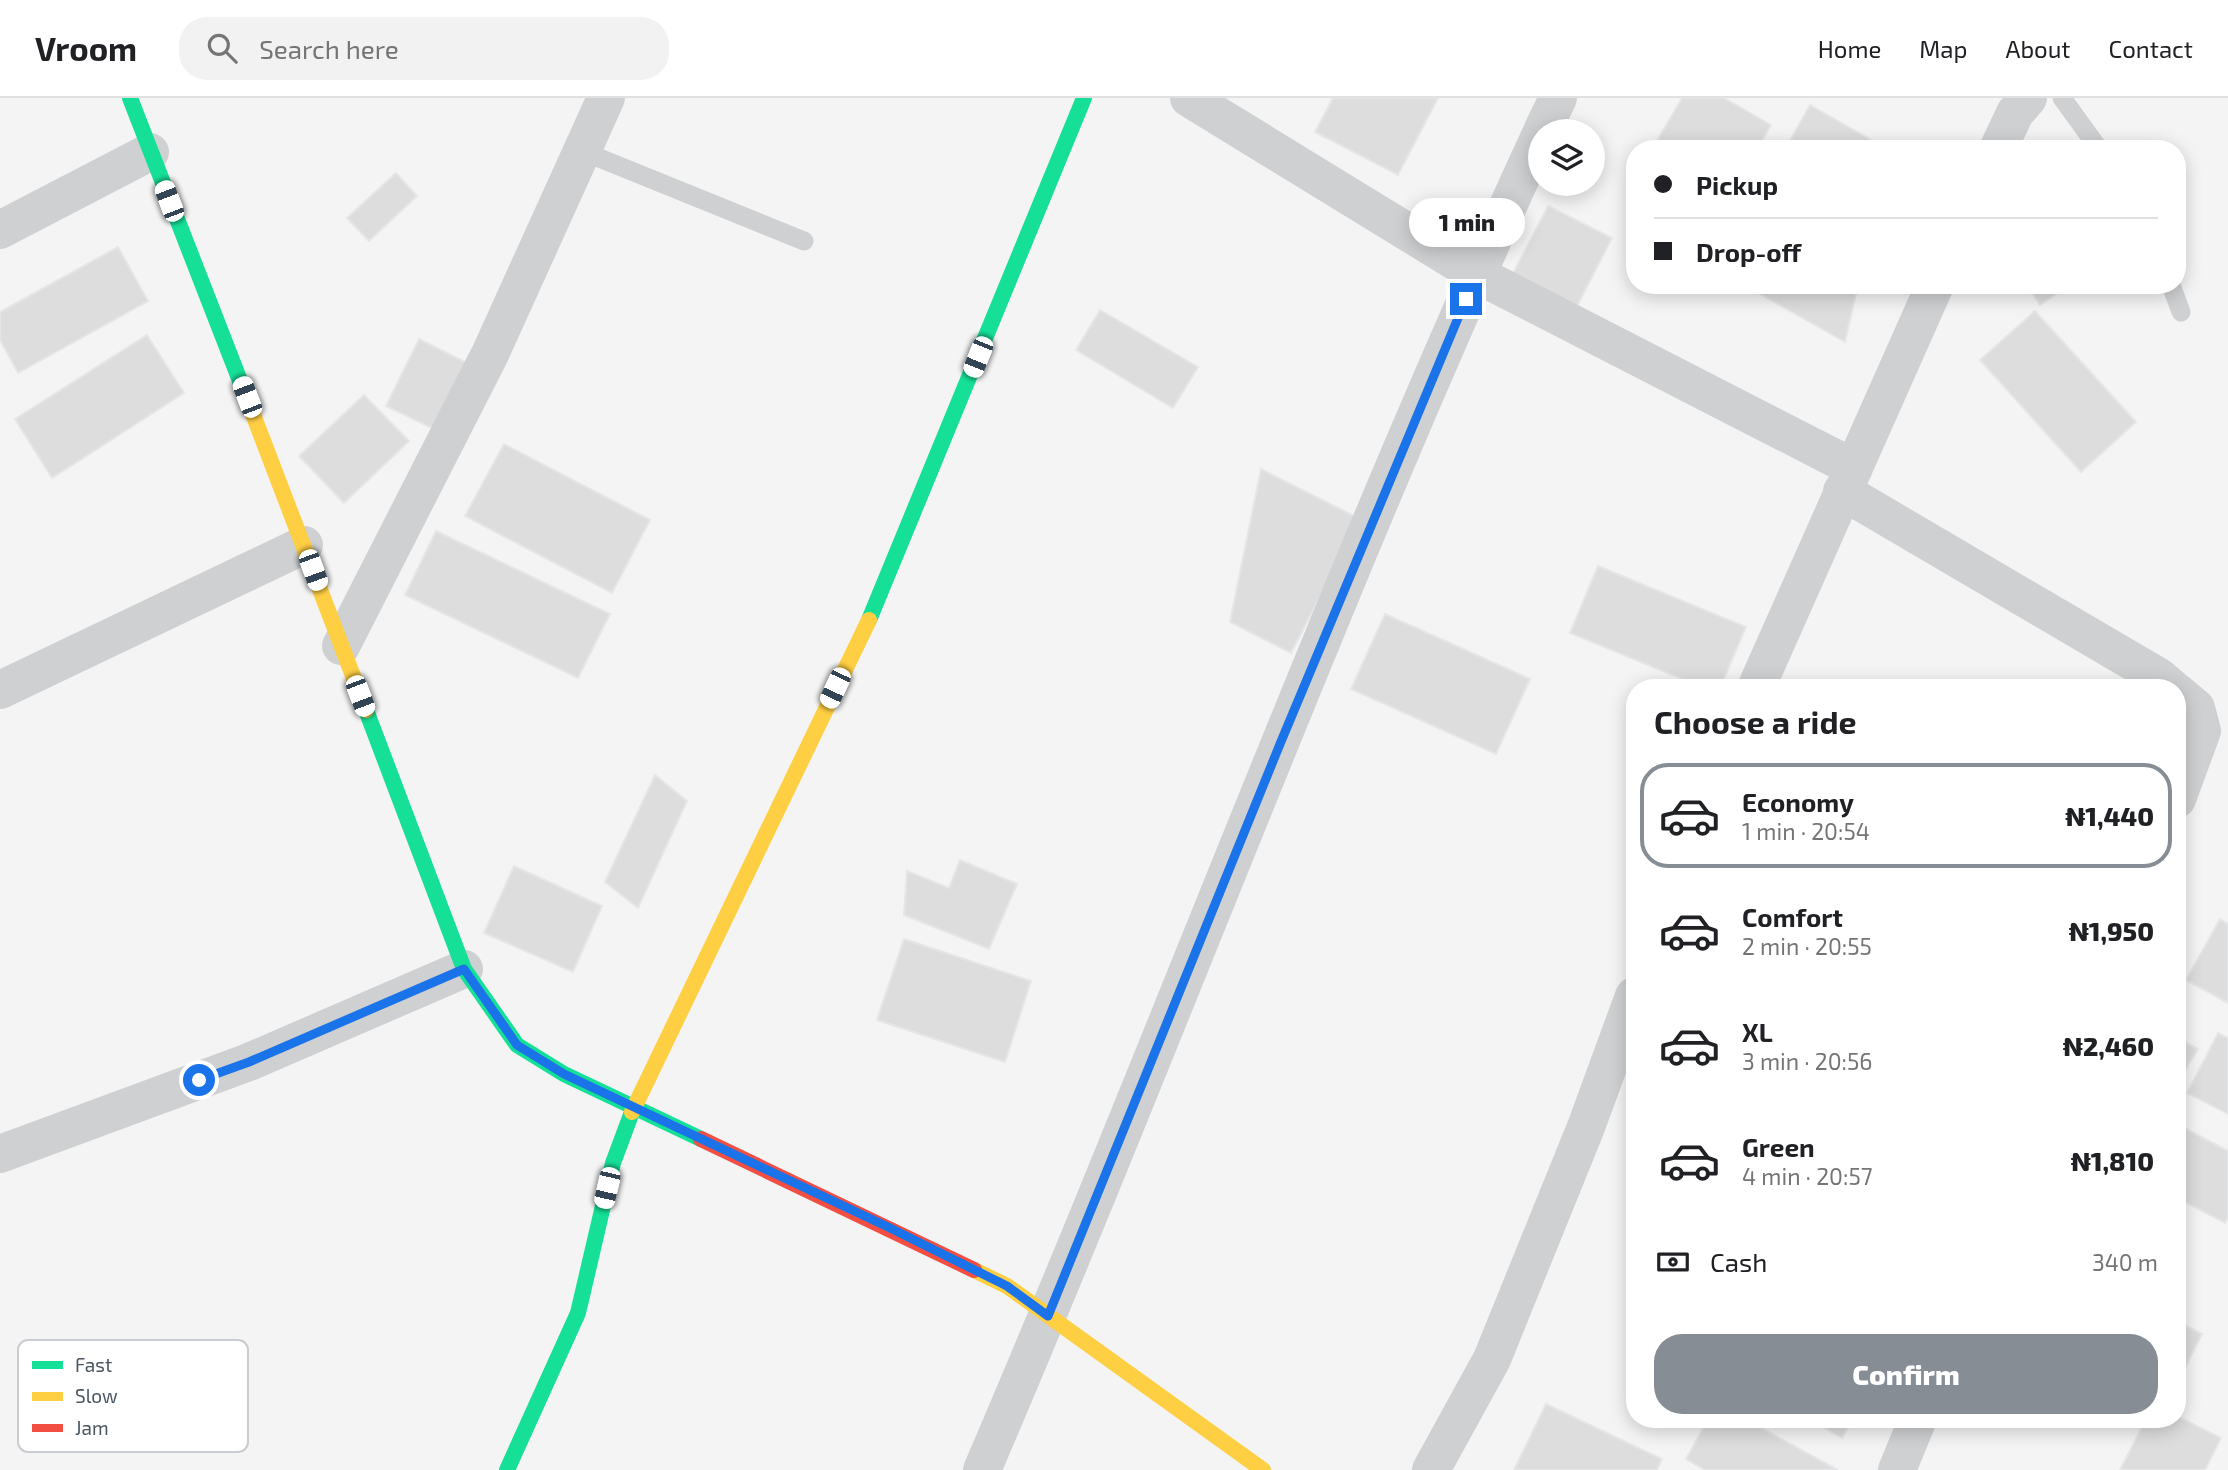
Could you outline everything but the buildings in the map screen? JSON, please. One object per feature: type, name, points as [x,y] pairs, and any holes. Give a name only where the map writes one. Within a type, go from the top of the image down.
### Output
[{"type":"street","points":[[130,98],[304,545],[464,969],[517,1045],[564,1074],[1007,1286],[1263,1470]]},
{"type":"street","points":[[341,646],[490,354],[606,98]]},
{"type":"street","points":[[507,1470],[578,1313],[613,1163],[634,1107],[883,590],[1084,98]]},
{"type":"street","points":[[1189,98],[1476,274],[1848,480],[2161,679]]},
{"type":"street","points":[[1548,119],[1558,98]]},
{"type":"street","points":[[2002,140],[2015,113],[2028,98]]},
{"type":"street","points":[[0,230],[150,152]]},
{"type":"street","points":[[982,1470],[1048,1316],[1280,744],[1476,274],[1528,162]]},
{"type":"street","points":[[1760,679],[1931,294]]},
{"type":"street","points":[[0,690],[304,545]]},
{"type":"street","points":[[2186,700],[2196,708],[2202,731],[2186,775]]},
{"type":"street","points":[[0,1154],[249,1062],[464,969]]},
{"type":"street","points":[[1431,1470],[1492,1359],[1586,1127],[1626,1018]]},
{"type":"street","points":[[1897,1470],[1914,1428]]},
{"type":"lane","points":[[2062,98],[2092,140]]},
{"type":"lane","points":[[582,151],[804,241]]},
{"type":"lane","points":[[2174,294],[2181,312]]},
{"type":"traffic: fast","points":[[130,98],[251,409]]},
{"type":"traffic: fast","points":[[869,620],[1084,98]]},
{"type":"traffic: fast","points":[[366,710],[464,969],[517,1045],[564,1074],[701,1139]]},
{"type":"traffic: fast","points":[[507,1470],[578,1313],[613,1163],[632,1112]]},
{"type":"traffic: slow","points":[[251,409],[366,710]]},
{"type":"traffic: slow","points":[[632,1112],[869,620]]},
{"type":"traffic: slow","points":[[974,1270],[1007,1286],[1263,1470]]},
{"type":"traffic: jam","points":[[701,1139],[974,1270]]},
{"type":"route","points":[[199,1080],[249,1062],[464,969],[517,1045],[564,1074],[1007,1286],[1048,1316],[1280,744],[1466,299]]}]
